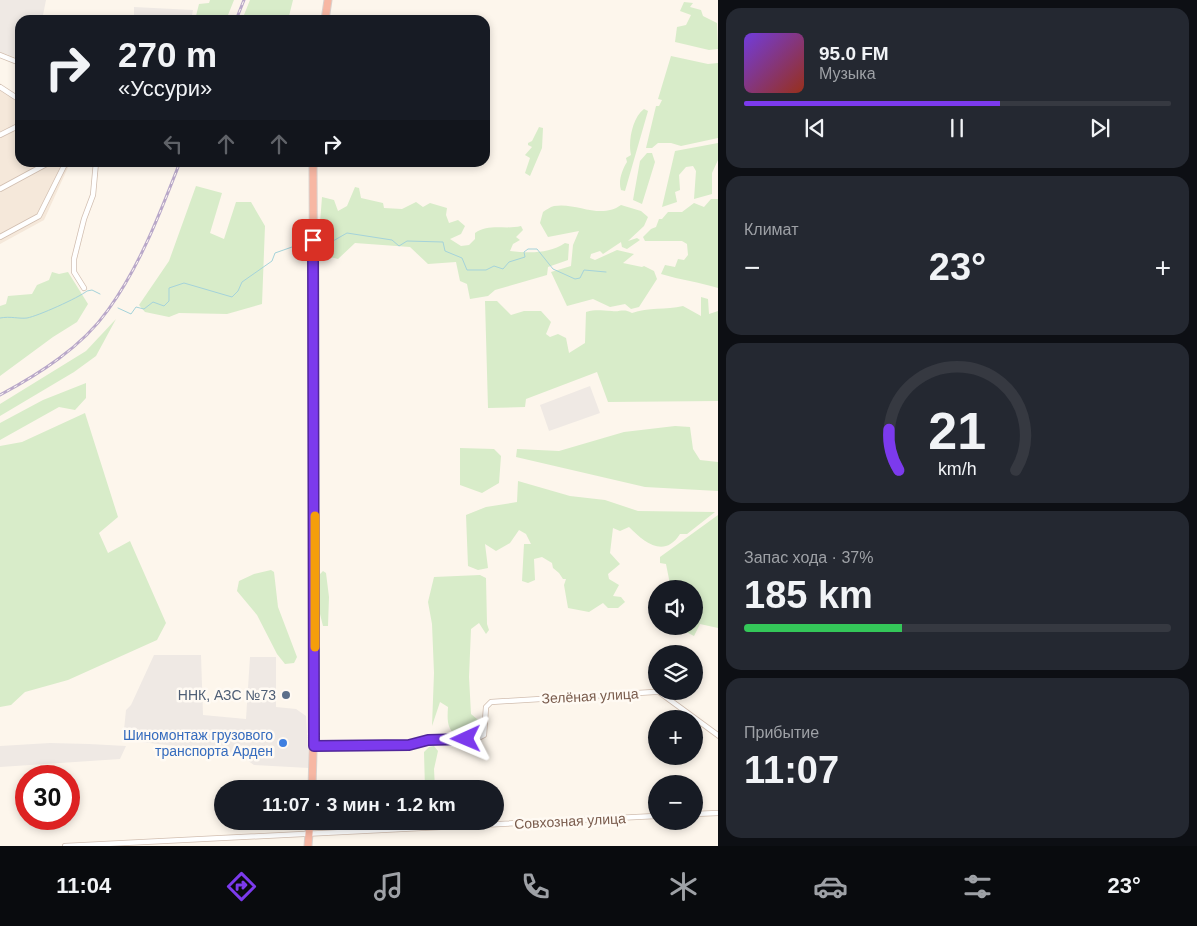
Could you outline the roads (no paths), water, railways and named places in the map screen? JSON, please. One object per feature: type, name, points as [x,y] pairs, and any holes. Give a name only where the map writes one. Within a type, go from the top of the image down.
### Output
[{"type":"highway","points":[[326,15],[328,0]]},
{"type":"highway","points":[[312,780],[314,746],[313,167]]},
{"type":"highway","points":[[308,846],[309,830]]},
{"type":"street","points":[[0,55],[15,61]]},
{"type":"street","points":[[0,87],[15,97]]},
{"type":"street","points":[[0,135],[15,128]]},
{"type":"street","points":[[0,189],[41,167]]},
{"type":"street","points":[[0,237],[38,216],[63,167]]},
{"type":"street","points":[[84,288],[74,272],[74,258],[84,219],[96,184],[96,167]]},
{"type":"street","name":"Зелёная улица","points":[[314,746],[409,745],[428,740],[451,741],[480,737],[484,735],[486,708],[491,702],[659,692],[718,736]]},
{"type":"street","points":[[703,814],[718,813]]},
{"type":"street","name":"Совхозная улица","points":[[65,846],[179,843],[309,833],[648,816]]},
{"type":"waterway","points":[[319,249],[347,233],[392,240],[399,246],[407,241],[443,242],[445,251],[462,258],[467,270],[486,270],[494,266],[503,269],[509,262],[525,257],[524,252],[528,249],[537,249],[553,269],[575,279],[580,278],[584,270],[606,272]]},
{"type":"waterway","points":[[118,308],[131,314],[136,307],[144,309],[153,302],[164,306],[169,301],[169,288],[184,283],[232,297],[238,291],[242,282],[272,261],[275,253],[292,247],[306,249]]},
{"type":"waterway","points":[[0,318],[27,318],[58,306],[87,291],[92,290],[100,294]]},
{"type":"railway","points":[[238,15],[244,0]]},
{"type":"railway","points":[[0,395],[44,369],[73,348],[108,310],[140,257],[178,167]]},
{"type":"place","name":"ННК, АЗС №73","points":[[286,695]]},
{"type":"place","name":"Шиномонтаж грузового транспорта Арден","points":[[283,743]]}]
